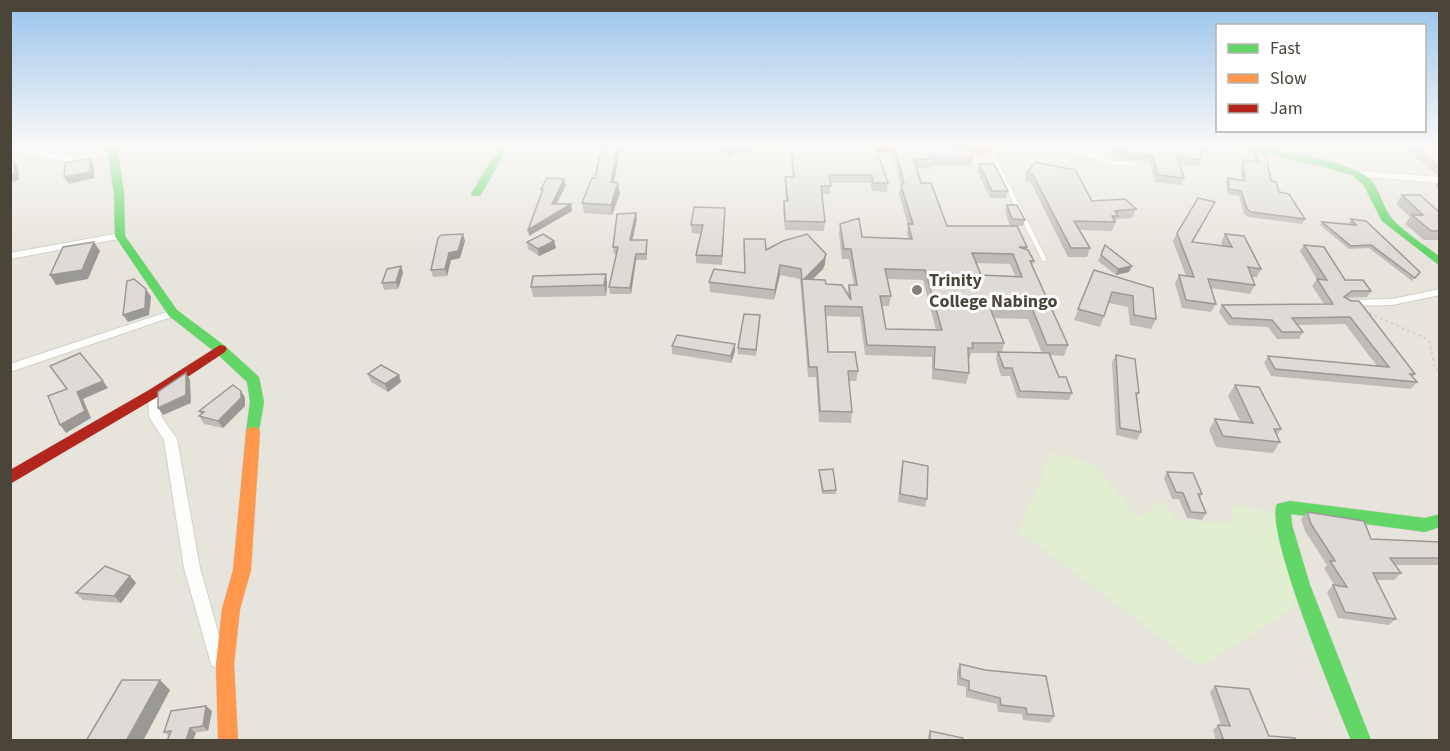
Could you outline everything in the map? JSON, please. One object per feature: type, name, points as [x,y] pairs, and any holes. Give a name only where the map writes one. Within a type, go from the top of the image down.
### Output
[{"type":"street","points":[[117,181],[120,236],[173,313],[220,349],[254,380],[257,402],[250,459],[242,570],[231,609],[225,664],[228,741]]},
{"type":"street","points":[[476,194],[484,181]]},
{"type":"street","points":[[1365,181],[1379,211],[1386,219],[1440,263]]},
{"type":"street","points":[[10,256],[120,236]]},
{"type":"street","points":[[1347,303],[1392,302],[1440,292]]},
{"type":"street","points":[[10,368],[173,313]]},
{"type":"street","points":[[10,478],[154,393],[220,349]]},
{"type":"street","points":[[154,393],[155,417],[170,439],[192,568],[207,615],[227,696]]},
{"type":"street","points":[[1361,741],[1316,628],[1289,544],[1282,514],[1283,509],[1290,507],[1425,525],[1440,520]]},
{"type":"lane","points":[[1005,181],[1044,259]]},
{"type":"path","points":[[1347,303],[1429,340],[1435,368],[1440,371]]},
{"type":"shaded area","points":[[11,181],[1439,181],[1439,740],[11,740]]},
{"type":"green space","points":[[1052,452],[1096,466],[1137,518],[1163,500],[1177,520],[1232,523],[1232,505],[1282,514],[1295,607],[1200,667],[1019,531]]},
{"type":"building","points":[[545,181],[563,181],[552,204],[571,204],[528,230],[543,189],[541,189]]},
{"type":"building","points":[[591,181],[618,183],[611,205],[582,203]]},
{"type":"building","points":[[786,181],[830,181],[831,186],[821,186],[825,222],[785,221],[784,201],[788,201]]},
{"type":"building","points":[[873,181],[887,181],[888,183],[873,183]]},
{"type":"building","points":[[903,181],[931,183],[947,226],[1017,226],[1027,247],[1019,247],[1028,250],[1034,261],[1030,261],[1068,345],[1047,345],[1032,308],[990,308],[1004,343],[972,343],[973,348],[968,348],[969,373],[934,369],[935,347],[867,345],[862,307],[825,306],[828,352],[855,352],[858,371],[848,371],[852,412],[820,411],[817,367],[809,367],[801,269],[780,265],[775,290],[709,282],[714,269],[745,273],[744,239],[765,239],[766,250],[783,241],[807,234],[826,254],[824,259],[804,279],[825,280],[826,284],[842,285],[851,300],[849,285],[857,285],[851,249],[844,249],[840,224],[859,218],[862,237],[912,239],[908,224],[913,224],[901,185],[904,184]],"holes":[[[972,253],[1013,254],[1022,277],[981,275]],[[885,269],[925,270],[942,330],[886,329],[880,296],[891,296]]]},
{"type":"building","points":[[987,181],[1003,181],[1008,191],[992,191]]},
{"type":"building","points":[[1036,181],[1081,181],[1092,201],[1125,199],[1136,209],[1115,211],[1118,216],[1112,216],[1115,222],[1074,221],[1090,248],[1071,248]]},
{"type":"building","points":[[1228,181],[1276,182],[1279,192],[1289,194],[1305,219],[1251,212],[1247,209],[1241,191],[1229,189]]},
{"type":"building","points":[[1402,195],[1420,195],[1440,213],[1440,231],[1431,231],[1412,215],[1423,215]]},
{"type":"building","points":[[1198,198],[1215,202],[1192,242],[1232,247],[1225,234],[1244,236],[1261,269],[1248,267],[1255,285],[1208,279],[1216,304],[1186,300],[1179,275],[1194,277],[1177,233]]},
{"type":"building","points":[[1007,205],[1017,205],[1025,220],[1012,219]]},
{"type":"building","points":[[694,207],[725,208],[722,256],[696,255],[703,225],[691,225]]},
{"type":"building","points":[[636,213],[630,240],[647,240],[646,254],[636,254],[630,288],[609,287],[618,247],[613,247],[617,214]]},
{"type":"building","points":[[1351,219],[1366,221],[1420,272],[1415,278],[1371,245],[1351,246],[1322,222],[1356,225]]},
{"type":"building","points":[[463,234],[458,251],[449,253],[445,269],[431,270],[438,238],[441,235]]},
{"type":"building","points":[[543,234],[554,241],[538,249],[527,242]]},
{"type":"building","points":[[94,242],[82,270],[50,275],[63,247]]},
{"type":"building","points":[[1105,245],[1132,266],[1118,269],[1101,255]]},
{"type":"building","points":[[1304,245],[1324,247],[1345,280],[1363,280],[1371,291],[1352,291],[1344,297],[1351,301],[1359,301],[1415,374],[1410,374],[1417,382],[1275,369],[1268,356],[1389,367],[1350,317],[1292,318],[1303,332],[1282,332],[1272,320],[1232,318],[1222,305],[1333,304],[1317,279],[1327,280]]},
{"type":"building","points":[[401,266],[396,282],[382,283],[387,269]]},
{"type":"building","points":[[1094,270],[1153,288],[1156,319],[1134,315],[1133,296],[1112,292],[1104,316],[1078,309]]},
{"type":"building","points":[[606,274],[604,285],[531,287],[533,276]]},
{"type":"building","points":[[134,279],[146,289],[145,308],[123,315],[127,281]]},
{"type":"building","points":[[744,314],[760,315],[756,350],[738,348]]},
{"type":"building","points":[[677,335],[735,344],[731,356],[672,346]]},
{"type":"building","points":[[998,352],[1049,353],[1059,377],[1066,377],[1072,393],[1020,391],[1012,368],[1004,368]]},
{"type":"building","points":[[80,353],[103,381],[77,392],[85,411],[60,425],[48,396],[67,389],[50,366]]},
{"type":"building","points":[[1116,355],[1135,359],[1141,432],[1120,428]]},
{"type":"building","points":[[381,365],[399,375],[385,384],[368,374]]},
{"type":"building","points":[[186,373],[186,395],[158,408],[158,392]]},
{"type":"building","points":[[233,385],[241,391],[241,398],[218,421],[199,416],[204,412],[199,411]]},
{"type":"building","points":[[1235,385],[1259,387],[1281,429],[1274,429],[1280,442],[1223,436],[1215,419],[1253,423]]},
{"type":"building","points":[[903,461],[928,466],[927,499],[900,494]]},
{"type":"building","points":[[833,469],[836,490],[823,491],[819,470]]},
{"type":"building","points":[[1167,472],[1193,473],[1202,494],[1198,494],[1206,513],[1191,512],[1183,493],[1176,492]]},
{"type":"building","points":[[1307,512],[1364,521],[1371,539],[1440,542],[1440,558],[1390,558],[1401,573],[1373,573],[1396,619],[1345,612],[1333,585],[1347,587],[1330,561],[1335,561],[1311,524]]},
{"type":"building","points":[[105,566],[130,576],[114,596],[76,593]]},
{"type":"building","points":[[960,664],[985,670],[1046,676],[1054,716],[1027,714],[1026,708],[1001,705],[1000,698],[969,690],[969,681],[960,678]]},
{"type":"building","points":[[122,680],[160,680],[126,741],[86,741]]},
{"type":"building","points":[[1215,686],[1249,689],[1269,736],[1295,738],[1297,741],[1224,741],[1218,725],[1230,726]]},
{"type":"building","points":[[206,706],[203,726],[190,728],[186,741],[167,741],[171,731],[164,732],[171,711]]},
{"type":"building","points":[[930,731],[963,738],[963,741],[930,741]]},
{"type":"traffic: fast","points":[[117,181],[120,236],[173,313],[220,349],[254,380],[257,402],[253,432]]},
{"type":"traffic: fast","points":[[476,194],[484,181]]},
{"type":"traffic: fast","points":[[1366,181],[1386,219],[1440,263]]},
{"type":"traffic: fast","points":[[1361,740],[1301,585],[1284,525],[1283,509],[1290,507],[1425,525],[1440,520]]},
{"type":"traffic: slow","points":[[228,740],[225,664],[231,609],[242,570],[253,432]]},
{"type":"traffic: jam","points":[[10,478],[154,393],[220,349]]},
{"type":"place","name":"Trinity College Nabingo","points":[[917,290]]}]
